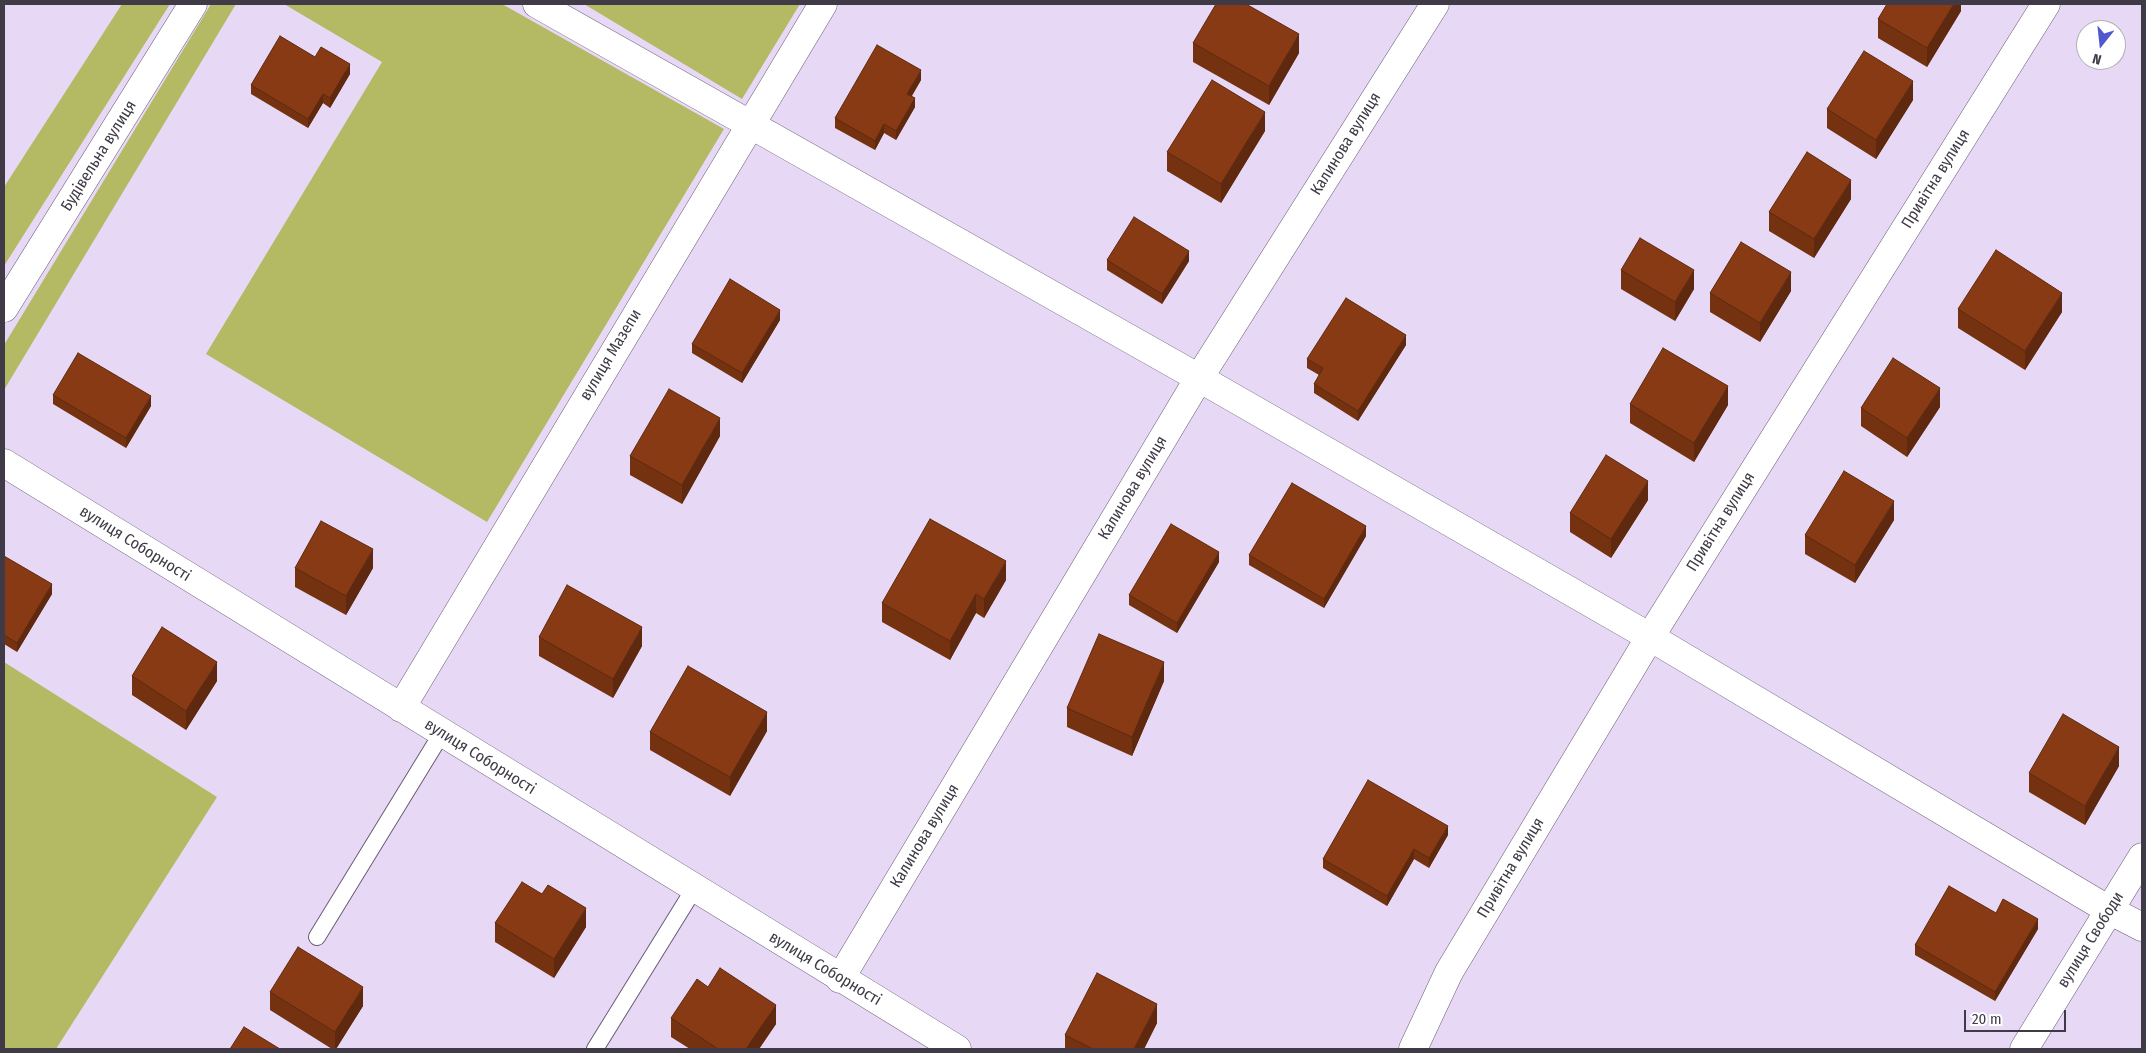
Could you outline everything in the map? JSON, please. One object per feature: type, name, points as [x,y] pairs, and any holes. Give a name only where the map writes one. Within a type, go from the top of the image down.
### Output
[{"type":"street","name":"Будівельна вулиця","points":[[4,308],[193,4]]},
{"type":"street","points":[[537,4],[1199,378],[1650,637],[2109,910],[2142,927]]},
{"type":"street","name":"вулиця Мазепи","points":[[401,708],[750,123],[824,4]]},
{"type":"street","name":"Калинова вулиця","points":[[840,979],[1199,378],[1435,4]]},
{"type":"street","name":"Привітна вулиця","points":[[1414,1049],[1450,972],[1650,637],[2046,4]]},
{"type":"street","name":"вулиця Соборності","points":[[4,464],[840,979],[957,1049]]},
{"type":"street","name":"вулиця Свободи","points":[[2024,1049],[2142,857]]},
{"type":"lane","points":[[317,937],[442,733]]},
{"type":"lane","points":[[595,1049],[694,889]]},
{"type":"green space","points":[[122,4],[170,4],[4,266],[4,187]]},
{"type":"green space","points":[[211,4],[236,4],[4,390],[4,345]]},
{"type":"green space","points":[[284,4],[502,4],[724,129],[487,522],[206,354],[382,62]]},
{"type":"green space","points":[[584,4],[800,4],[742,99]]},
{"type":"green space","points":[[4,662],[217,797],[56,1049],[4,1049]]},
{"type":"building","points":[[1216,4],[1246,4],[1299,34],[1269,86],[1193,43]]},
{"type":"building","points":[[1887,4],[1954,4],[1927,48],[1878,19]]},
{"type":"building","points":[[280,36],[315,57],[321,47],[350,64],[330,98],[323,94],[308,119],[251,85]]},
{"type":"building","points":[[877,45],[921,70],[907,94],[915,98],[896,131],[884,124],[875,141],[835,118]]},
{"type":"building","points":[[1864,51],[1913,81],[1876,140],[1827,109]]},
{"type":"building","points":[[1212,80],[1265,112],[1221,184],[1167,152]]},
{"type":"building","points":[[1807,152],[1851,180],[1814,239],[1769,212]]},
{"type":"building","points":[[1134,217],[1189,251],[1162,294],[1107,260]]},
{"type":"building","points":[[1640,238],[1694,270],[1675,302],[1621,270]]},
{"type":"building","points":[[1741,242],[1791,272],[1760,323],[1710,293]]},
{"type":"building","points":[[1996,250],[2062,293],[2025,351],[1958,309]]},
{"type":"building","points":[[730,279],[780,310],[742,373],[692,344]]},
{"type":"building","points":[[1346,298],[1406,335],[1358,411],[1314,384],[1323,368],[1307,359]]},
{"type":"building","points":[[1663,348],[1728,386],[1694,443],[1630,404]]},
{"type":"building","points":[[78,353],[151,396],[126,438],[53,395]]},
{"type":"building","points":[[1893,358],[1940,388],[1907,438],[1861,408]]},
{"type":"building","points":[[669,389],[720,418],[682,485],[630,456]]},
{"type":"building","points":[[1606,455],[1648,481],[1611,539],[1570,513]]},
{"type":"building","points":[[1844,471],[1894,501],[1855,565],[1805,535]]},
{"type":"building","points":[[1292,483],[1366,526],[1324,599],[1249,555]]},
{"type":"building","points":[[930,519],[1006,561],[984,599],[976,594],[950,641],[882,603]]},
{"type":"building","points":[[321,521],[373,549],[346,596],[295,568]]},
{"type":"building","points":[[1171,524],[1219,552],[1177,623],[1129,595]]},
{"type":"building","points":[[4,556],[52,584],[17,643],[4,635]]},
{"type":"building","points":[[567,585],[642,627],[613,679],[539,637]]},
{"type":"building","points":[[162,627],[217,662],[186,711],[132,676]]},
{"type":"building","points":[[1099,634],[1164,662],[1132,737],[1067,708]]},
{"type":"building","points":[[688,666],[767,712],[730,777],[650,732]]},
{"type":"building","points":[[2063,714],[2119,747],[2085,806],[2029,773]]},
{"type":"building","points":[[1368,780],[1448,826],[1429,858],[1414,849],[1387,896],[1323,859]]},
{"type":"building","points":[[522,882],[542,894],[548,885],[586,908],[554,959],[495,923]]},
{"type":"building","points":[[1949,886],[1996,913],[2003,899],[2038,919],[1995,992],[1915,945]]},
{"type":"building","points":[[298,947],[363,987],[335,1032],[270,992]]},
{"type":"building","points":[[720,968],[776,1005],[746,1049],[718,1049],[671,1018],[697,979],[708,987]]},
{"type":"building","points":[[1097,973],[1157,1004],[1134,1049],[1093,1049],[1065,1035]]},
{"type":"building","points":[[244,1027],[280,1049],[230,1049]]}]
